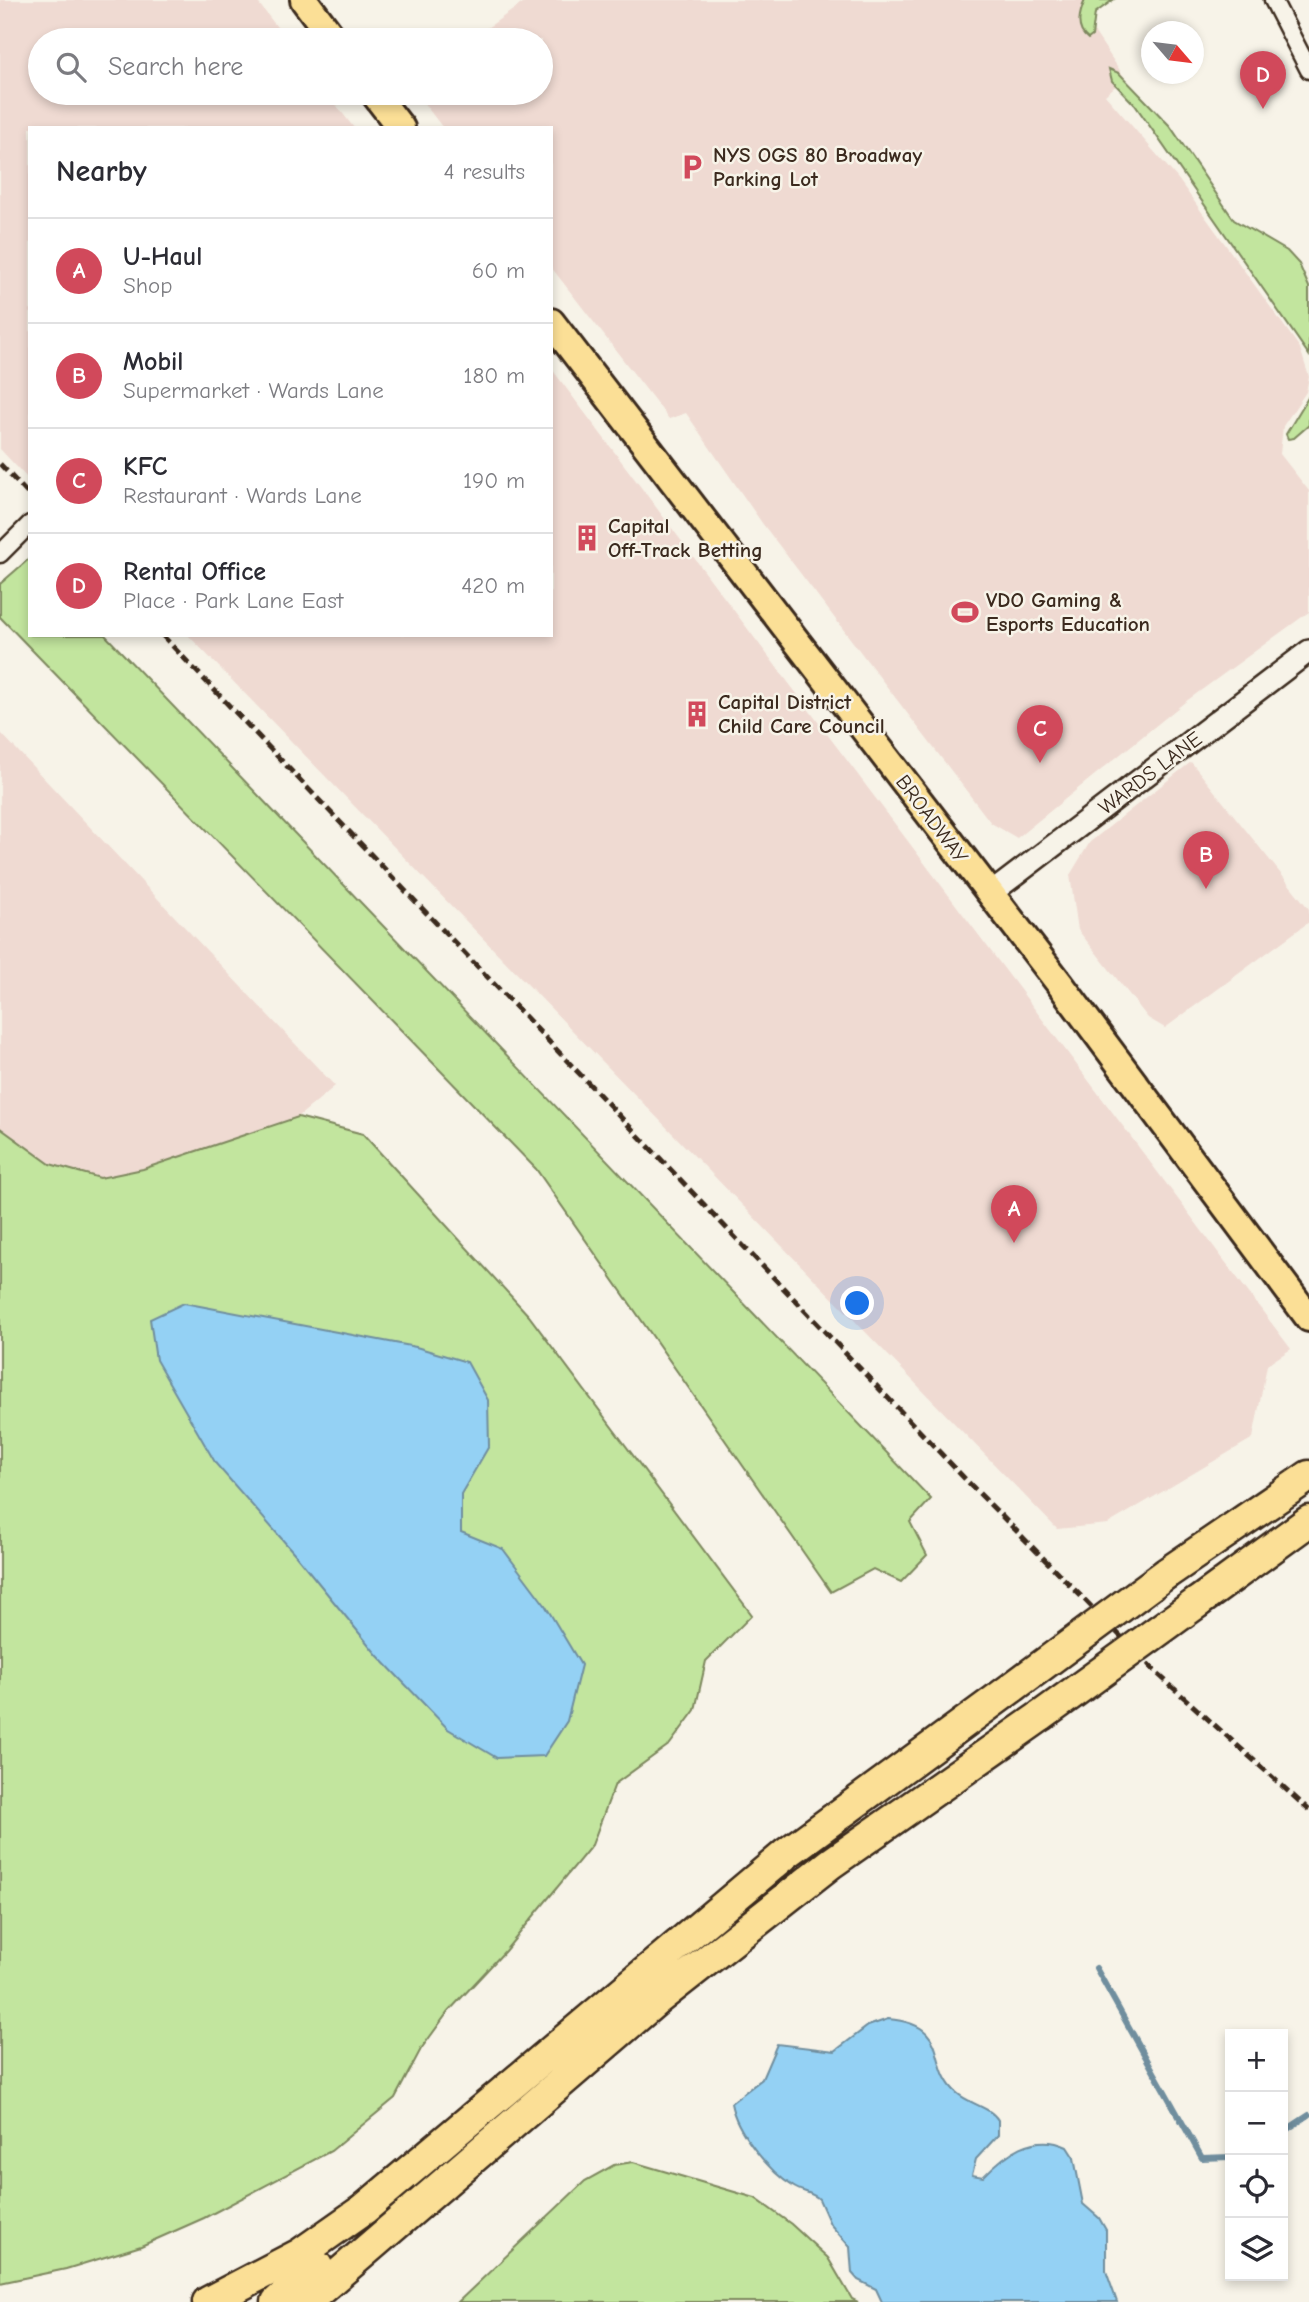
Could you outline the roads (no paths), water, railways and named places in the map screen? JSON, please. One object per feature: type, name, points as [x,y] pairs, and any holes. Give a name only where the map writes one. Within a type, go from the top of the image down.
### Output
[{"type":"highway","points":[[306,2302],[482,2130],[787,1853],[1167,1573],[1309,1476]]},
{"type":"highway","points":[[277,2302],[373,2217],[482,2130],[658,1999],[830,1864],[1041,1716],[1309,1521]]},
{"type":"highway","points":[[208,2302],[266,2274],[333,2233],[482,2130]]},
{"type":"highway","points":[[325,2302],[482,2130]]},
{"type":"main road","points":[[304,0],[325,28]]},
{"type":"main road","points":[[383,105],[399,126]]},
{"type":"main road","name":"BROADWAY","points":[[553,325],[1165,1122],[1309,1318]]},
{"type":"street","points":[[1273,0],[1309,70]]},
{"type":"street","points":[[0,554],[28,526]]},
{"type":"street","name":"WARDS LANE","points":[[990,894],[1309,651]]},
{"type":"water","points":[[184,1303],[416,1347],[467,1362],[488,1400],[489,1446],[461,1494],[461,1532],[503,1549],[545,1605],[581,1665],[567,1721],[544,1756],[497,1758],[448,1729],[377,1655],[295,1554],[216,1464],[156,1360],[150,1319]]},
{"type":"water","points":[[888,2019],[922,2029],[930,2038],[942,2070],[957,2093],[989,2111],[998,2120],[998,2135],[976,2159],[972,2175],[983,2177],[1011,2153],[1032,2143],[1055,2143],[1067,2147],[1074,2158],[1083,2204],[1099,2218],[1106,2230],[1106,2271],[1117,2302],[882,2302],[876,2289],[858,2280],[852,2273],[850,2247],[830,2224],[819,2199],[794,2187],[764,2161],[739,2126],[731,2103],[762,2079],[777,2044],[835,2051],[868,2026]]},
{"type":"waterway","points":[[1096,1968],[1202,2158],[1225,2157]]},
{"type":"waterway","points":[[1288,2129],[1309,2115]]},
{"type":"railway","points":[[0,464],[28,494]]},
{"type":"railway","points":[[164,637],[968,1482],[1159,1675],[1309,1810]]},
{"type":"place","name":"Rental Office","points":[[1263,109]]},
{"type":"place","name":"NYS OGS 80 Broadway Parking Lot","points":[[692,167]]},
{"type":"place","name":"Capital Off-Track Betting","points":[[587,538]]},
{"type":"place","name":"VDO Gaming & Esports Education","points":[[965,612]]},
{"type":"place","name":"Capital District Child Care Council","points":[[697,714]]},
{"type":"place","name":"KFC","points":[[1040,763]]},
{"type":"place","name":"Mobil","points":[[1206,889]]},
{"type":"place","name":"U-Haul","points":[[1014,1243]]}]
